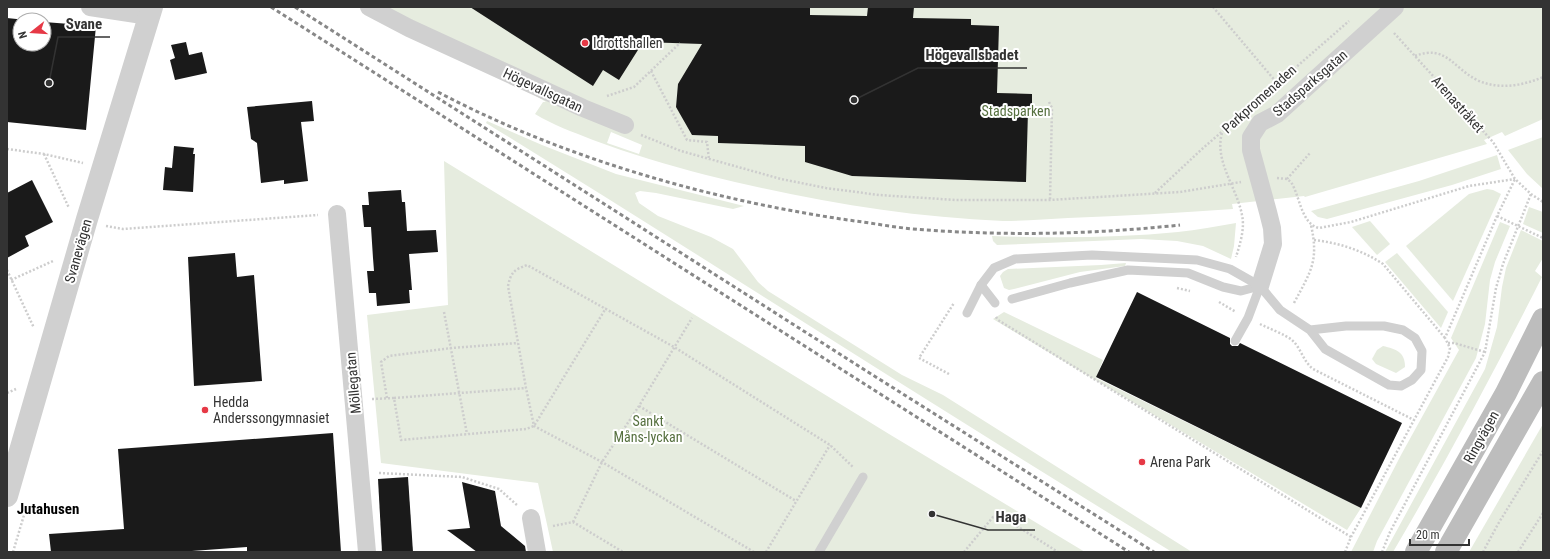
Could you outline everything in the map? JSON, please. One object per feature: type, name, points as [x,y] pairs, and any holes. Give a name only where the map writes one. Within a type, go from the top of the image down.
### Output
[{"type":"main road","name":"Ringvägen","points":[[1416,552],[1506,393],[1543,319]]},
{"type":"main road","name":"Ringvägen","points":[[1446,552],[1543,382]]},
{"type":"street","points":[[90,7],[150,12]]},
{"type":"street","name":"Högevallsgatan","points":[[369,7],[409,28],[583,108],[625,125]]},
{"type":"street","name":"Stadsparksgatan","points":[[1260,286],[1273,244],[1268,212],[1251,150],[1251,137],[1260,123],[1277,114],[1395,7]]},
{"type":"street","name":"Svanevägen","points":[[7,496],[75,260],[150,12]]},
{"type":"street","name":"Möllegatan","points":[[337,214],[367,552]]},
{"type":"street","points":[[531,518],[537,552]]},
{"type":"lane","points":[[967,313],[979,288],[994,268],[1015,259],[1092,255],[1197,260],[1230,269],[1260,286],[1280,310],[1310,330],[1325,349],[1388,385],[1401,386],[1412,380],[1421,370],[1422,351],[1415,338],[1402,330],[1384,326],[1346,326],[1310,330]]},
{"type":"lane","points":[[1012,299],[1070,282],[1128,270],[1188,274],[1223,287],[1241,291],[1260,286]]},
{"type":"lane","points":[[1235,341],[1248,318],[1260,286]]},
{"type":"lane","points":[[979,288],[995,303]]},
{"type":"lane","points":[[819,552],[863,477]]},
{"type":"path","points":[[1213,7],[1277,83]]},
{"type":"path","name":"Parkpromenaden","points":[[1254,104],[1353,17]]},
{"type":"path","name":"Arenastråket","points":[[1382,19],[1493,142],[1515,179],[1531,194],[1543,202]]},
{"type":"path","points":[[601,98],[634,87],[680,43]]},
{"type":"path","points":[[1415,56],[1430,51],[1440,53],[1477,80],[1492,85],[1509,86],[1532,82],[1543,77]]},
{"type":"path","points":[[651,71],[687,140],[707,142],[709,160]]},
{"type":"path","points":[[1049,102],[1052,108],[1050,200]]},
{"type":"path","name":"Parkpromenaden","points":[[1155,193],[1202,149],[1243,114]]},
{"type":"path","points":[[625,125],[665,146],[709,160],[780,179],[818,187],[878,195],[956,200],[1050,200],[1180,192],[1258,180],[1276,178],[1287,179],[1294,188],[1304,213],[1311,224],[1315,254],[1310,272],[1293,304],[1289,317],[1279,334]]},
{"type":"path","points":[[7,149],[44,154],[103,168]]},
{"type":"path","points":[[1287,179],[1310,152]]},
{"type":"path","points":[[44,154],[71,214],[104,226],[123,229],[337,214]]},
{"type":"path","points":[[1311,224],[1319,228],[1333,226],[1469,186],[1515,179]]},
{"type":"path","points":[[1382,552],[1390,532],[1485,352],[1496,288],[1503,264],[1531,194]]},
{"type":"path","points":[[1497,216],[1543,238]]},
{"type":"path","points":[[1314,240],[1350,247],[1374,258],[1383,264],[1445,338]]},
{"type":"path","points":[[11,280],[54,260],[75,260]]},
{"type":"path","points":[[534,426],[508,286],[511,275],[516,268],[527,265],[606,308],[674,348],[830,444],[863,477]]},
{"type":"path","points":[[7,270],[35,331]]},
{"type":"path","points":[[979,288],[998,320],[1351,537]]},
{"type":"path","points":[[394,398],[401,440],[526,429],[534,426],[606,308]]},
{"type":"path","points":[[444,312],[467,434]]},
{"type":"path","points":[[573,522],[602,462],[639,406],[692,318]]},
{"type":"path","points":[[387,398],[381,362],[389,356],[451,348],[518,343]]},
{"type":"path","points":[[1448,344],[1454,343],[1485,352]]},
{"type":"path","points":[[354,400],[526,388]]},
{"type":"path","points":[[639,406],[796,501]]},
{"type":"path","points":[[534,426],[602,462],[754,552]]},
{"type":"path","points":[[766,552],[830,444]]},
{"type":"path","points":[[1483,552],[1498,524],[1543,452]]},
{"type":"path","points":[[361,472],[462,478],[499,488],[531,518]]},
{"type":"path","points":[[1518,552],[1543,513]]},
{"type":"path","points":[[964,552],[993,517],[1001,516],[1058,552]]},
{"type":"path","points":[[553,526],[573,522],[623,552]]},
{"type":"green space","name":"Stadsparken","points":[[386,7],[1543,7],[1543,119],[1505,136],[1502,132],[1484,140],[1487,144],[1305,197],[1232,204],[1233,209],[1003,221],[928,216],[853,206],[743,184],[706,175],[621,150],[563,128],[535,114],[543,102],[546,102]],"holes":[[[611,132],[642,145],[639,154],[607,143]]]},
{"type":"green space","points":[[487,121],[542,145],[616,174],[744,206],[733,209],[656,193],[640,191],[635,193],[639,203],[658,216],[711,237],[733,249],[758,282],[768,291],[902,375],[943,395],[1192,552],[1172,552],[486,123]]},
{"type":"green space","points":[[1543,137],[1543,189],[1527,174],[1508,150]]},
{"type":"green space","points":[[1497,155],[1501,169],[1452,185],[1327,219],[1318,217],[1311,211],[1419,181]]},
{"type":"green space","name":"Sankt Måns-lyckan","points":[[444,161],[889,434],[1085,552],[553,552],[538,483],[381,463],[367,315],[448,305]]},
{"type":"green space","points":[[1487,189],[1501,194],[1453,301],[1406,246],[1469,194]]},
{"type":"green space","points":[[1529,207],[1543,212],[1543,233],[1523,224]]},
{"type":"green space","points":[[1370,221],[1390,244],[1377,255],[1352,227]]},
{"type":"green space","points":[[1500,222],[1510,226],[1495,262],[1490,280],[1485,324],[1476,358],[1377,541],[1373,552],[1351,552],[1401,455],[1459,350],[1451,338]]},
{"type":"green space","points":[[1236,223],[1231,259],[1203,246],[1177,241],[1141,239],[997,245],[993,241],[992,236],[1062,237],[1155,234]]},
{"type":"green space","points":[[1521,230],[1543,241],[1543,258],[1535,271],[1542,277],[1470,416],[1413,518],[1393,552],[1385,552],[1485,369],[1497,327],[1506,268]]},
{"type":"green space","points":[[1397,253],[1448,312],[1441,328],[1385,262]]},
{"type":"green space","points":[[1126,263],[1125,266],[1080,272],[1009,290],[1004,288],[1000,276],[1008,269]]},
{"type":"green space","points":[[1004,312],[1103,360],[1096,378],[1361,508],[1347,530],[993,319]]},
{"type":"green space","points":[[1383,346],[1392,348],[1399,352],[1405,362],[1405,367],[1396,373],[1376,364],[1372,359],[1377,350]]},
{"type":"green space","points":[[1543,424],[1543,552],[1469,552]]},
{"type":"building","points":[[470,7],[810,7],[810,15],[867,16],[868,7],[914,7],[913,18],[971,19],[971,25],[999,26],[997,93],[1032,94],[1032,111],[1028,111],[1026,182],[852,176],[805,162],[805,146],[718,143],[718,136],[692,135],[676,107],[678,84],[702,44],[643,42],[619,80],[603,70],[593,86]]},
{"type":"building","points":[[7,18],[12,19],[12,52],[52,52],[52,23],[96,26],[86,130],[7,122]]},
{"type":"building","points":[[186,42],[189,55],[202,52],[207,73],[175,80],[170,60],[175,58],[171,45]]},
{"type":"building","points":[[312,101],[314,121],[301,122],[308,181],[284,184],[284,180],[261,183],[257,143],[251,139],[247,107]]},
{"type":"building","points":[[174,146],[194,148],[193,192],[163,190],[165,167],[172,168]]},
{"type":"building","points":[[32,180],[53,222],[25,236],[29,246],[7,258],[7,193]]},
{"type":"building","points":[[401,190],[402,202],[405,202],[407,231],[436,230],[438,252],[409,254],[412,290],[409,290],[410,303],[377,306],[376,293],[369,293],[367,271],[374,271],[371,227],[364,227],[362,205],[369,205],[368,192]]},
{"type":"building","points":[[235,253],[237,277],[254,275],[262,381],[194,386],[188,257]]},
{"type":"building","name":"Arena Park","points":[[1137,292],[1230,338],[1230,344],[1232,346],[1238,346],[1240,343],[1402,423],[1361,508],[1096,377]]},
{"type":"building","points":[[333,433],[341,552],[247,552],[247,547],[178,552],[51,552],[49,534],[124,529],[118,449]]},
{"type":"building","points":[[408,477],[413,552],[382,552],[378,479]]},
{"type":"building","points":[[462,482],[495,491],[501,526],[525,546],[526,552],[477,552],[447,530],[470,528]]},
{"type":"railway","points":[[271,7],[1129,552]]},
{"type":"railway","points":[[295,7],[868,372],[1154,552]]},
{"type":"railway","points":[[438,92],[537,138],[588,157],[694,189],[748,202],[802,212],[909,229],[959,232],[1054,233],[1180,225]]},
{"type":"place","name":"Idrottshallen","points":[[585,43]]},
{"type":"place","name":"Svane","points":[[49,83]]},
{"type":"place","name":"Högevallsbadet","points":[[854,100]]},
{"type":"place","name":"Hedda Anderssongymnasiet","points":[[205,410]]},
{"type":"place","name":"Arena Park","points":[[1142,462]]},
{"type":"place","name":"Haga","points":[[932,514]]},
{"type":"district","name":"Jutahusen","points":[[48,509]]}]
